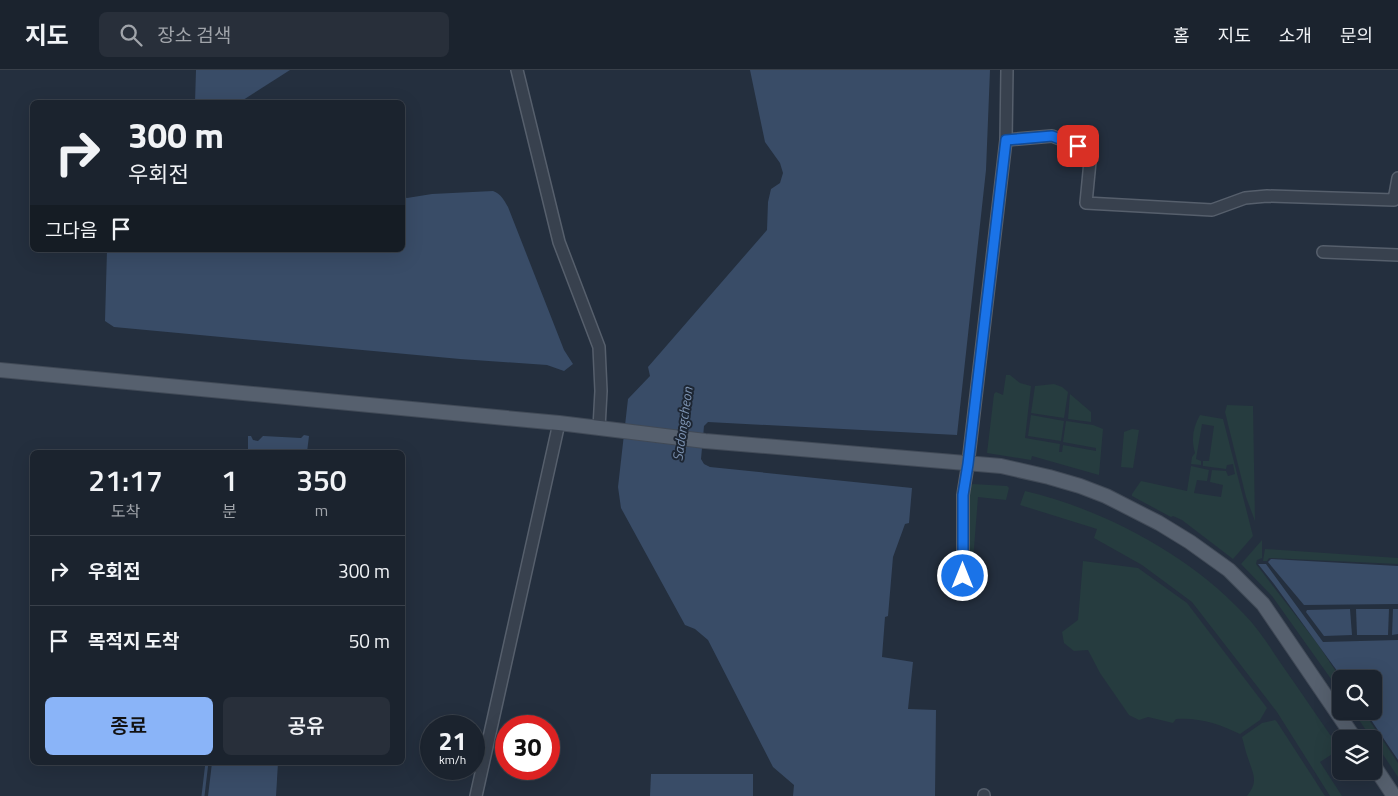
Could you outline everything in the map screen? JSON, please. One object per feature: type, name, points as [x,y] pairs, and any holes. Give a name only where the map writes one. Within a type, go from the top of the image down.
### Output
[{"type":"main road","points":[[0,370],[559,423],[705,441],[1001,466],[1080,486],[1134,509],[1190,542],[1229,570],[1263,604],[1349,730]]},
{"type":"main road","points":[[1382,778],[1394,796]]},
{"type":"street","points":[[517,70],[558,242],[599,348],[601,391],[599,428]]},
{"type":"street","points":[[963,576],[963,495],[1006,140],[1007,70]]},
{"type":"street","points":[[1006,140],[1052,136],[1091,151],[1086,203],[1212,210],[1245,198],[1267,196],[1394,200],[1398,178]]},
{"type":"street","points":[[1323,252],[1398,255]]},
{"type":"street","points":[[476,796],[559,423]]},
{"type":"green space","points":[[1006,375],[1010,375],[1020,383],[1031,386],[1025,438],[1060,444],[1059,452],[1062,452],[1063,445],[1096,451],[1096,448],[1063,442],[1066,421],[1093,425],[1103,429],[1099,475],[1032,456],[1031,460],[987,453],[994,394],[996,392],[1003,395]]},
{"type":"green space","points":[[1054,384],[1068,392],[1064,418],[1031,413],[1035,386]]},
{"type":"green space","points":[[1070,394],[1091,412],[1091,422],[1068,419]]},
{"type":"green space","points":[[1227,405],[1253,406],[1255,521],[1246,497],[1225,412]]},
{"type":"green space","points":[[1031,415],[1064,421],[1061,441],[1028,436]]},
{"type":"green space","points":[[1200,415],[1223,419],[1253,536],[1233,559],[1182,520],[1171,517],[1132,496],[1141,481],[1187,491],[1191,466],[1209,470],[1207,481],[1197,480],[1194,493],[1221,497],[1223,485],[1210,482],[1212,470],[1226,471],[1228,476],[1235,474],[1233,464],[1227,465],[1226,469],[1203,466],[1203,461],[1209,461],[1214,426],[1202,424],[1196,459],[1201,461],[1201,465],[1191,464],[1195,453],[1193,433]]},
{"type":"green space","points":[[1132,429],[1139,430],[1133,468],[1121,467],[1124,432]]},
{"type":"green space","points":[[973,484],[1007,486],[1009,488],[1006,500],[978,497],[973,561],[969,562],[966,524],[970,486]]},
{"type":"green space","points":[[1025,491],[1084,509],[1113,522],[1170,553],[1221,592],[1260,632],[1332,737],[1332,754],[1320,762],[1342,796],[1330,796],[1277,712],[1192,602],[1142,565],[1094,538],[1097,529],[1020,505]]},
{"type":"green space","points":[[1262,540],[1262,558],[1257,560],[1256,564],[1317,643],[1335,670],[1332,670],[1332,680],[1272,596],[1241,564]]},
{"type":"green space","points":[[1265,549],[1398,558],[1398,564],[1269,558],[1267,561],[1263,561]]},
{"type":"green space","points":[[1083,561],[1138,568],[1187,603],[1267,708],[1260,720],[1240,734],[1217,724],[1201,720],[1176,719],[1173,723],[1148,717],[1139,720],[1129,715],[1100,673],[1088,650],[1074,651],[1064,643],[1062,632],[1078,620]]},
{"type":"green space","points":[[1275,720],[1325,796],[1247,796],[1253,787],[1254,779],[1242,737],[1262,723]]},
{"type":"green space","points":[[1359,720],[1369,720],[1376,730],[1366,730]]},
{"type":"green space","points":[[1382,739],[1398,763],[1398,777],[1382,753]]},
{"type":"water","points":[[196,70],[290,70],[243,100],[195,100]]},
{"type":"water","name":"Sadongcheon","points":[[750,70],[990,70],[986,170],[957,435],[708,422],[704,426],[701,459],[704,464],[710,467],[912,488],[909,523],[905,524],[893,557],[882,657],[913,662],[908,709],[936,710],[935,796],[793,796],[794,785],[773,767],[708,640],[695,629],[685,625],[621,508],[618,487],[628,399],[650,376],[648,367],[767,230],[768,202],[771,189],[780,183],[783,173],[780,163],[765,142]]},
{"type":"water","points":[[493,191],[504,200],[564,350],[573,364],[564,371],[547,365],[460,359],[114,327],[105,321],[107,252],[405,252],[405,198],[432,194]]},
{"type":"water","points":[[304,435],[309,436],[307,450],[248,450],[248,436],[258,441],[263,436],[301,438]]},
{"type":"water","points":[[1271,559],[1398,566],[1398,604],[1304,605],[1268,562]]},
{"type":"water","points":[[1258,564],[1266,564],[1323,642],[1398,640],[1398,760],[1382,736],[1382,730],[1378,730],[1371,720],[1382,720],[1382,670],[1336,670]]},
{"type":"water","points":[[1350,609],[1352,635],[1324,636],[1306,612],[1307,610]]},
{"type":"water","points":[[1356,609],[1389,609],[1388,635],[1357,635]]},
{"type":"water","points":[[1393,609],[1398,609],[1398,634],[1392,635]]},
{"type":"water","points":[[212,765],[278,765],[276,796],[208,796]]},
{"type":"water","points":[[651,774],[753,774],[753,796],[650,796]]},
{"type":"waterway","points":[[203,796],[207,765]]},
{"type":"route","points":[[963,576],[963,495],[1006,140],[1052,136],[1078,146]]}]
